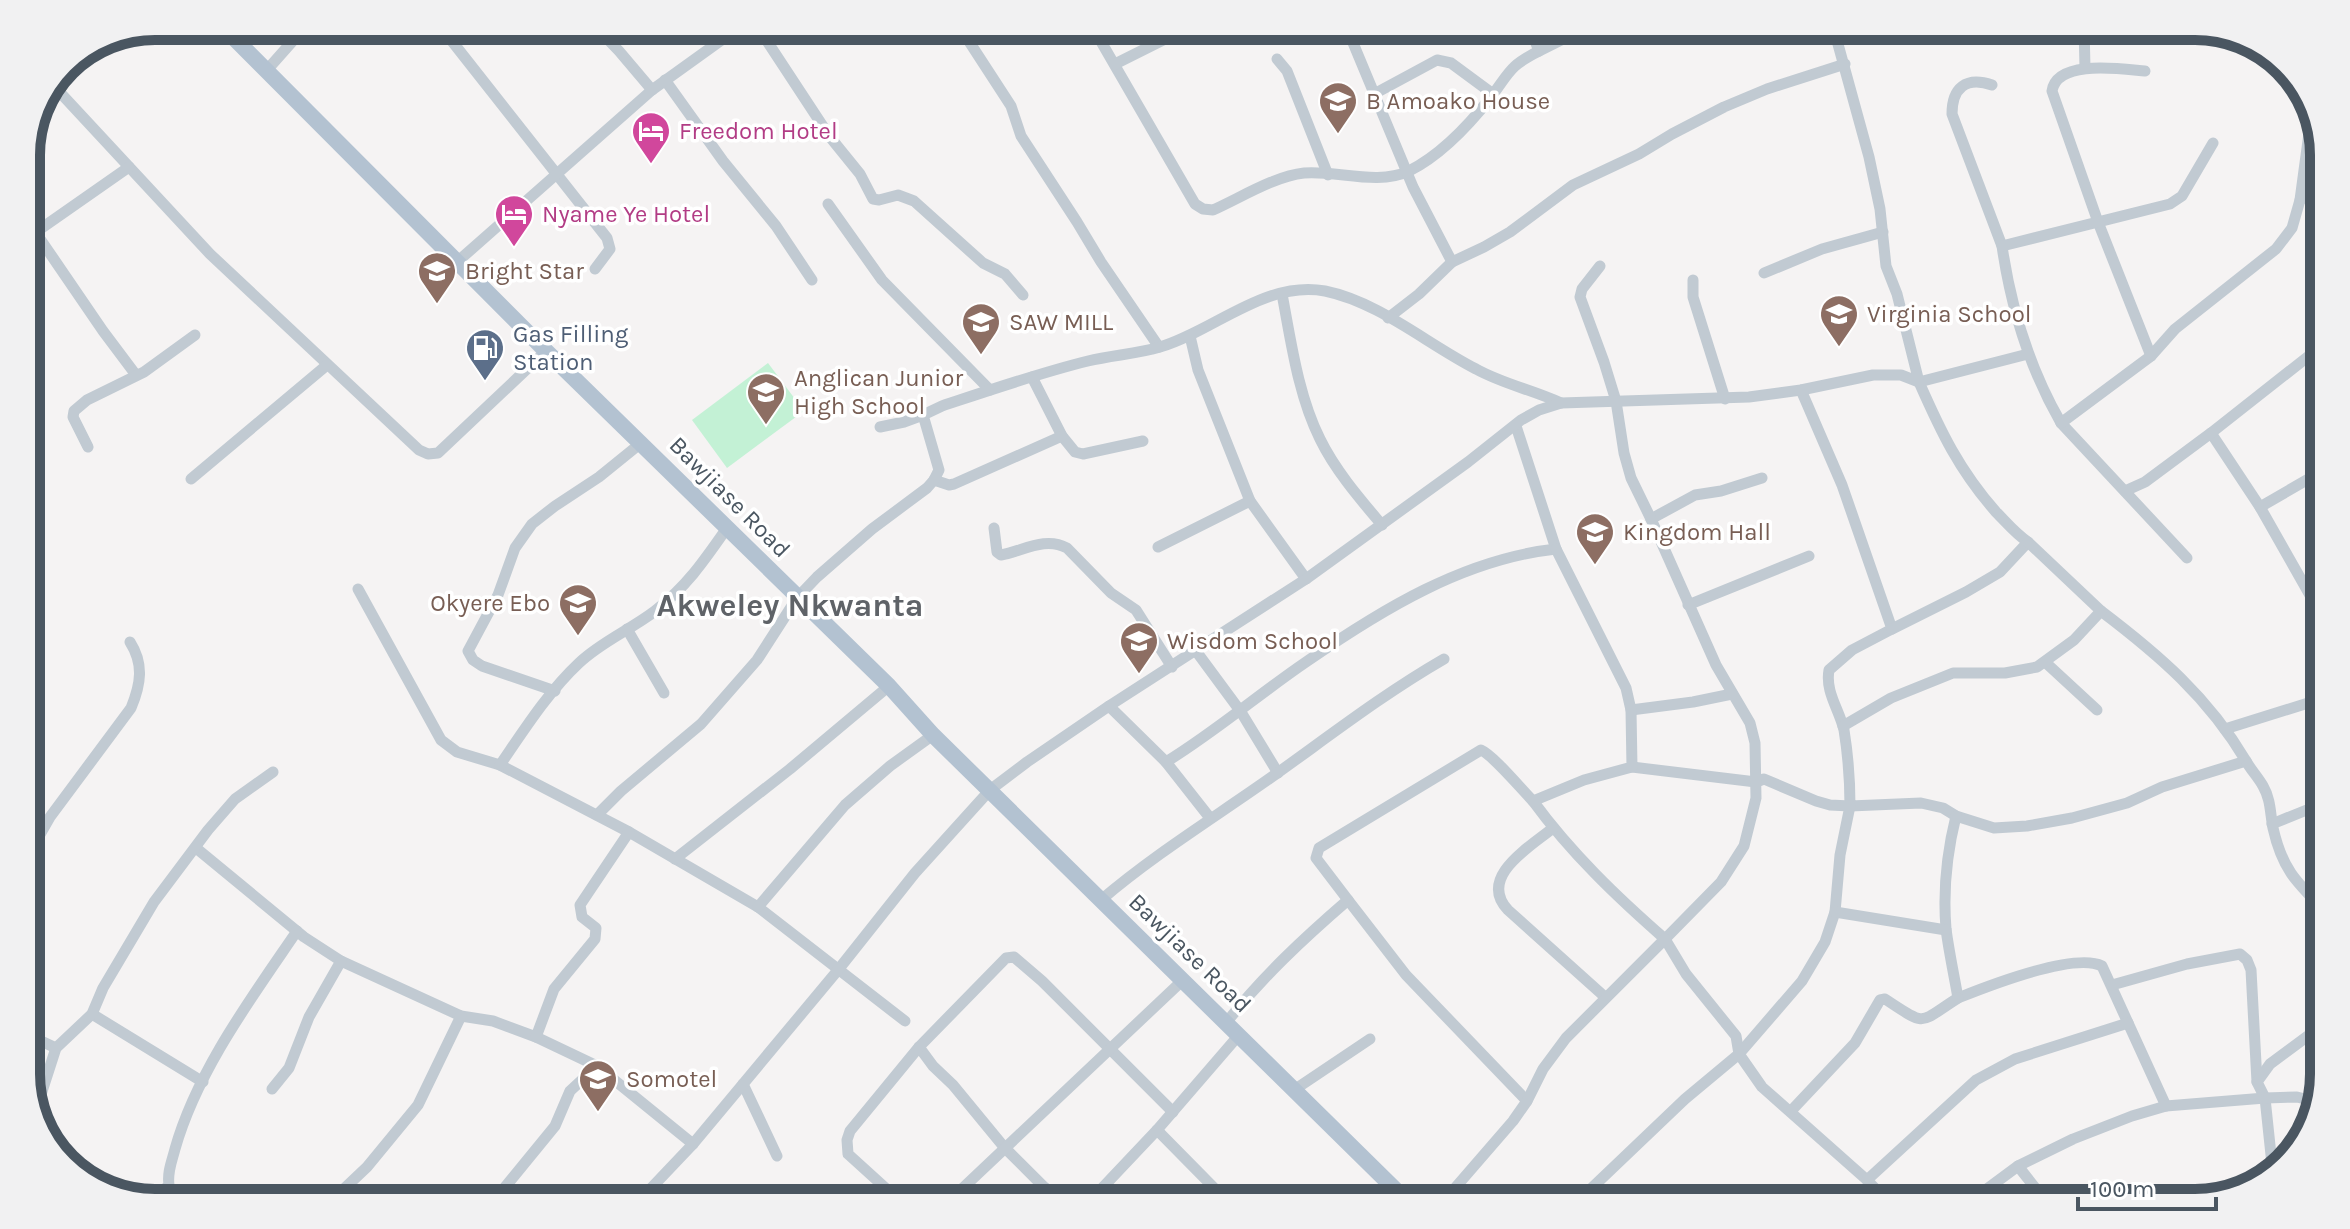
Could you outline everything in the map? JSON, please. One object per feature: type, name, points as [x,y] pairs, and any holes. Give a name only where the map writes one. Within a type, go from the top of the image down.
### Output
[{"type":"main road","name":"Bawjiase Road","points":[[236,40],[546,351],[889,686],[933,735],[1395,1189]]},
{"type":"street","points":[[267,70],[294,40]]},
{"type":"street","points":[[451,40],[558,174],[609,244],[610,249],[595,269]]},
{"type":"street","points":[[608,40],[652,90]]},
{"type":"street","points":[[713,40],[716,43]]},
{"type":"street","points":[[457,262],[652,90],[720,40]]},
{"type":"street","points":[[766,40],[830,137],[860,174],[873,199],[898,195],[914,201],[983,263],[1005,274],[1023,295]]},
{"type":"street","points":[[968,40],[1011,106],[1021,136],[1159,347]]},
{"type":"street","points":[[1100,40],[1195,204],[1213,210],[1301,173],[1386,176],[1407,172],[1448,143],[1493,94],[1511,68],[1561,40]]},
{"type":"street","points":[[1115,64],[1163,40]]},
{"type":"street","points":[[1352,40],[1407,172],[1452,262]]},
{"type":"street","points":[[1535,40],[1539,51]]},
{"type":"street","points":[[1837,40],[1869,157],[1886,266],[1897,294],[1919,382],[1943,436],[1964,473],[2016,534],[2101,611],[2164,660],[2225,729],[2269,798],[2272,824],[2289,873],[2310,895]]},
{"type":"street","points":[[2084,40],[2085,68]]},
{"type":"street","points":[[1277,59],[1287,71],[1328,175]]},
{"type":"street","points":[[1374,94],[1437,60],[1451,63],[1493,94]]},
{"type":"street","points":[[1388,318],[1452,262],[1510,232],[1573,185],[1639,154],[1696,121],[1767,89],[1845,64]]},
{"type":"street","points":[[2145,71],[2085,68],[2058,79],[2052,91],[2098,222],[2151,356]]},
{"type":"street","points":[[665,80],[723,161],[776,226],[812,280]]},
{"type":"street","points":[[1992,85],[1977,82],[1961,86],[1952,100],[1952,114],[2002,246],[2028,354],[2061,423],[2187,558]]},
{"type":"street","points":[[59,91],[210,254],[419,450],[433,455],[438,453],[546,351]]},
{"type":"street","points":[[2061,423],[2151,356],[2175,329],[2276,249],[2292,228],[2300,200],[2309,136]]},
{"type":"street","points":[[2002,246],[2170,204],[2182,196],[2213,143]]},
{"type":"street","points":[[40,230],[129,167]]},
{"type":"street","points":[[2300,200],[2310,195]]},
{"type":"street","points":[[828,204],[882,280],[990,390]]},
{"type":"street","points":[[1764,273],[1822,249],[1883,232]]},
{"type":"street","points":[[40,248],[136,375]]},
{"type":"street","points":[[1454,1189],[1527,1101],[1543,1069],[1566,1038],[1721,882],[1744,846],[1756,798],[1750,723],[1716,665],[1631,478],[1616,401],[1580,297],[1582,289],[1600,266]]},
{"type":"street","points":[[1693,280],[1693,297],[1725,399]]},
{"type":"street","points":[[880,427],[904,422],[1032,377],[1092,360],[1159,347],[1190,336],[1254,303],[1282,294],[1321,291],[1370,307],[1479,371],[1561,403]]},
{"type":"street","points":[[1282,294],[1297,371],[1320,439],[1354,492],[1382,525]]},
{"type":"street","points":[[88,447],[73,417],[74,411],[87,400],[144,372],[195,335]]},
{"type":"street","points":[[1190,336],[1198,370],[1250,501],[1306,579]]},
{"type":"street","points":[[650,1189],[693,1144],[915,873],[990,790],[1109,706],[1306,579],[1521,420],[1561,403],[1725,399],[1801,390],[1873,375],[1901,375],[1919,382],[2028,354]]},
{"type":"street","points":[[2125,491],[2145,482],[2310,355]]},
{"type":"street","points":[[191,479],[327,365]]},
{"type":"street","points":[[1032,377],[1062,436],[1075,452],[1083,454],[1143,441]]},
{"type":"street","points":[[1801,390],[1842,485],[1892,629]]},
{"type":"street","points":[[597,815],[701,724],[757,660],[797,598],[817,577],[934,480],[939,470],[923,415]]},
{"type":"street","points":[[1516,426],[1556,549],[1626,688],[1631,710],[1632,767]]},
{"type":"street","points":[[2211,433],[2260,507],[2310,595]]},
{"type":"street","points":[[934,480],[954,484],[1062,436]]},
{"type":"street","points":[[555,691],[482,666],[473,660],[468,651],[498,595],[515,548],[532,524],[641,443]]},
{"type":"street","points":[[1651,519],[1695,495],[1721,491],[1762,478]]},
{"type":"street","points":[[2260,507],[2310,478]]},
{"type":"street","points":[[1158,547],[1250,501]]},
{"type":"street","points":[[500,765],[576,666],[593,650],[653,612],[689,581],[727,528]]},
{"type":"street","points":[[994,528],[997,552],[1001,555],[1045,543],[1059,543],[1067,548],[1111,593],[1136,610],[1172,667]]},
{"type":"street","points":[[1590,1189],[1685,1099],[1739,1054],[1805,977],[1825,942],[1835,912],[1840,855],[1850,806],[1843,726],[1829,690],[1829,670],[1852,650],[2000,572],[2028,542]]},
{"type":"street","points":[[1166,762],[1241,712],[1305,662],[1430,587],[1482,565],[1530,552],[1556,549]]},
{"type":"street","points":[[1688,605],[1809,556]]},
{"type":"street","points":[[358,589],[441,740],[457,752],[500,765],[597,815],[758,907],[905,1021]]},
{"type":"street","points":[[1843,726],[1891,698],[1953,673],[2005,673],[2029,669],[2045,662],[2074,640],[2101,611]]},
{"type":"street","points":[[627,629],[664,693]]},
{"type":"street","points":[[40,834],[131,708],[141,671],[137,653],[130,642]]},
{"type":"street","points":[[1196,651],[1241,712],[1278,773]]},
{"type":"street","points":[[1101,900],[1171,845],[1384,696],[1444,659]]},
{"type":"street","points":[[2045,662],[2097,710]]},
{"type":"street","points":[[675,859],[889,686]]},
{"type":"street","points":[[1631,710],[1732,694]]},
{"type":"street","points":[[2225,729],[2310,702]]},
{"type":"street","points":[[1109,706],[1166,762],[1210,818]]},
{"type":"street","points":[[758,907],[845,805],[890,766],[933,735]]},
{"type":"street","points":[[1527,1101],[1406,975],[1316,858],[1319,848],[1481,750],[1493,757],[1620,900],[1665,939],[1686,974],[1736,1036],[1739,1054],[1762,1087],[1876,1189]]},
{"type":"street","points":[[1533,801],[1584,780],[1632,767],[1756,782],[1764,779],[1830,805],[1921,803],[1994,828],[2072,818],[2127,803],[2162,787],[2246,761]]},
{"type":"street","points":[[41,1093],[56,1048],[92,1014],[103,988],[146,914],[235,799],[273,772]]},
{"type":"street","points":[[2272,824],[2310,809]]},
{"type":"street","points":[[1956,816],[1945,901],[1946,930],[1958,998]]},
{"type":"street","points":[[1553,828],[1512,860],[1497,883],[1498,893],[1508,910],[1605,997]]},
{"type":"street","points":[[536,1037],[554,989],[595,939],[596,928],[582,917],[580,905],[629,832]]},
{"type":"street","points":[[196,848],[297,931],[341,961],[461,1016],[493,1021],[597,1066],[693,1144]]},
{"type":"street","points":[[1226,1023],[1249,994],[1348,900]]},
{"type":"street","points":[[1835,912],[1946,930]]},
{"type":"street","points":[[165,1189],[169,1185],[168,1175],[181,1127],[203,1082],[219,1051],[297,931]]},
{"type":"street","points":[[2112,985],[2187,964],[2240,954],[2247,960],[2251,970],[2257,1082],[2265,1098],[2271,1160]]},
{"type":"street","points":[[887,1189],[848,1154],[850,1131],[919,1047],[1006,958],[1014,957],[1042,981],[1173,1112]]},
{"type":"street","points":[[272,1089],[289,1068],[309,1017],[341,961]]},
{"type":"street","points":[[1791,1111],[1855,1043],[1880,1000],[1885,999],[1917,1020],[1929,1018],[1958,998],[2028,974],[2093,962],[2102,966],[2112,985],[2166,1106]]},
{"type":"street","points":[[961,1189],[1183,980]]},
{"type":"street","points":[[92,1014],[203,1082]]},
{"type":"street","points":[[344,1189],[367,1167],[418,1105],[461,1016]]},
{"type":"street","points":[[1867,1180],[1976,1080],[2015,1059],[2128,1023]]},
{"type":"street","points":[[2257,1082],[2270,1064],[2310,1034]]},
{"type":"street","points":[[1101,1189],[1239,1035]]},
{"type":"street","points":[[1294,1090],[1370,1039]]},
{"type":"street","points":[[40,1041],[56,1048]]},
{"type":"street","points":[[919,1047],[1004,1147],[1047,1189]]},
{"type":"street","points":[[503,1189],[555,1126],[570,1091],[597,1066]]},
{"type":"street","points":[[743,1084],[777,1156]]},
{"type":"street","points":[[1987,1189],[2018,1166],[2073,1139],[2166,1106],[2265,1098],[2307,1099]]},
{"type":"street","points":[[1157,1130],[1215,1189]]},
{"type":"street","points":[[2018,1166],[2036,1189]]},
{"type":"green space","points":[[768,363],[804,411],[727,468],[692,420]]},
{"type":"place","name":"B Amoako House","points":[[1338,135]]},
{"type":"place","name":"Freedom Hotel","points":[[651,165]]},
{"type":"place","name":"Nyame Ye Hotel","points":[[514,248]]},
{"type":"place","name":"Bright Star","points":[[437,305]]},
{"type":"place","name":"Virginia School","points":[[1839,348]]},
{"type":"place","name":"SAW MILL","points":[[981,356]]},
{"type":"place","name":"Gas Filling Station","points":[[485,382]]},
{"type":"place","name":"Anglican Junior High School","points":[[766,426]]},
{"type":"place","name":"Kingdom Hall","points":[[1595,566]]},
{"type":"place","name":"Okyere Ebo","points":[[578,637]]},
{"type":"place","name":"Wisdom School","points":[[1139,675]]},
{"type":"place","name":"Somotel","points":[[598,1113]]},
{"type":"district","name":"Akweley Nkwanta","points":[[790,605]]}]
